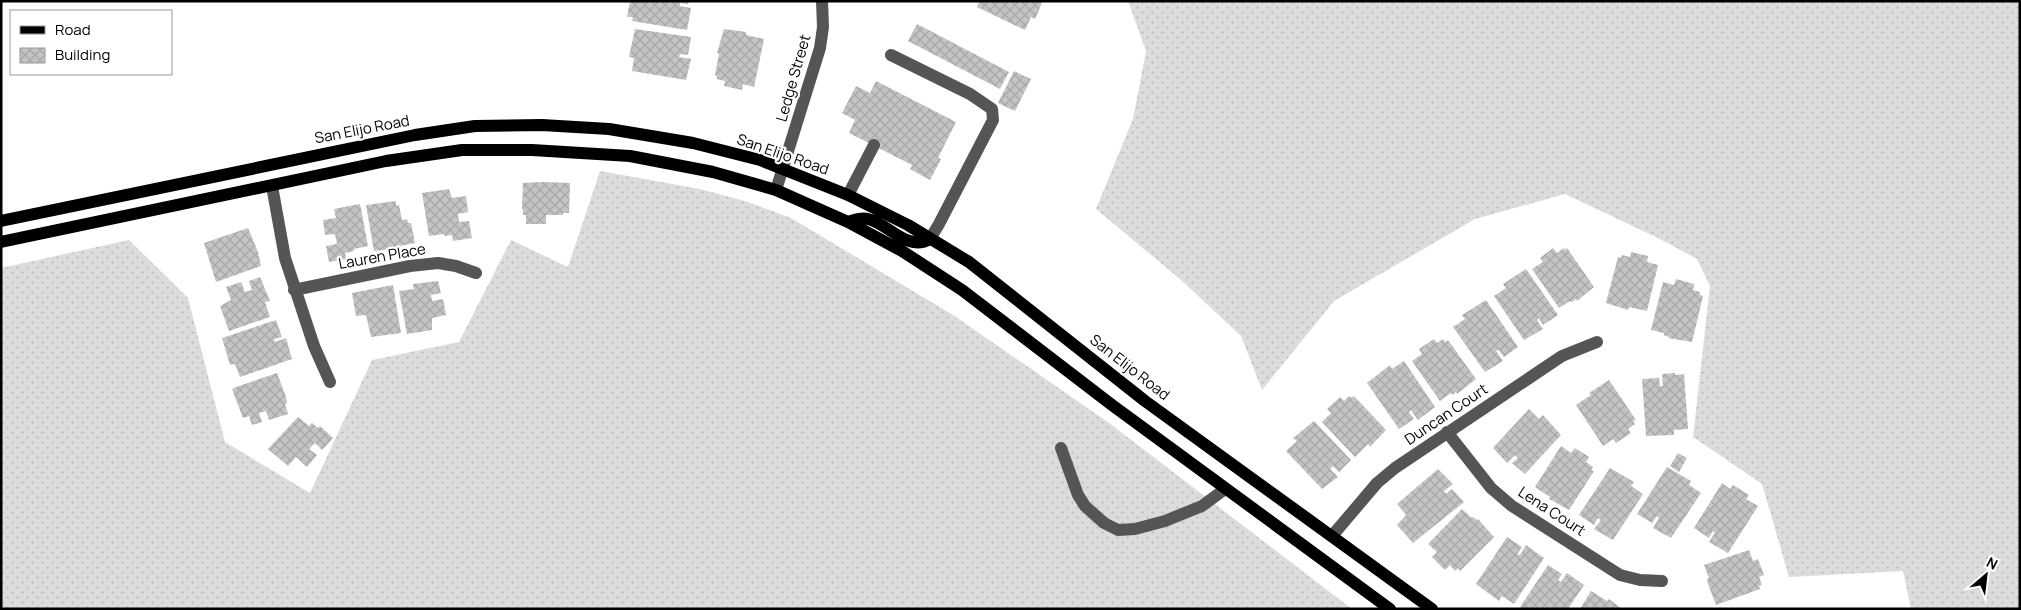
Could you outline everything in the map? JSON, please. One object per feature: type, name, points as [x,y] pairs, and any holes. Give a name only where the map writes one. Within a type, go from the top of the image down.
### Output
[{"type":"main road","name":"San Elijo Road","points":[[1,221],[324,153],[415,135],[476,126],[542,125],[609,129],[693,143],[760,160],[848,195],[908,225],[969,262],[1145,401],[1432,609]]},
{"type":"main road","points":[[1,242],[405,158],[462,150],[532,150],[630,156],[713,172],[776,190],[848,222],[902,251],[962,290],[1225,489],[1390,609]]},
{"type":"main road","points":[[848,222],[858,218],[868,219],[906,240],[917,243],[930,239]]},
{"type":"street","name":"Ledge Street","points":[[776,190],[820,48],[823,27],[822,1]]},
{"type":"street","points":[[891,55],[970,94],[992,109],[993,120],[930,239]]},
{"type":"street","points":[[848,195],[874,145]]},
{"type":"street","points":[[272,186],[280,236],[294,290],[314,346],[330,382]]},
{"type":"street","name":"Lauren Place","points":[[294,290],[410,266],[438,263],[456,266],[476,273]]},
{"type":"street","name":"Duncan Court","points":[[1332,536],[1377,483],[1395,468],[1562,356],[1596,342]]},
{"type":"street","name":"Lena Court","points":[[1447,432],[1491,488],[1512,506],[1620,575],[1640,580],[1662,581]]},
{"type":"street","points":[[1061,448],[1072,461],[1078,495],[1085,506],[1104,523],[1118,530],[1135,529],[1165,521],[1202,506],[1225,489]]},
{"type":"shaded area","points":[[1128,1],[2020,1],[2020,609],[1911,609],[1903,571],[1789,577],[1762,484],[1693,437],[1710,286],[1697,259],[1658,238],[1565,194],[1475,219],[1334,301],[1262,390],[1241,336],[1180,279],[1096,209],[1133,119],[1146,51]]},
{"type":"shaded area","points":[[600,171],[700,189],[748,202],[791,218],[953,315],[1109,423],[1352,609],[1,609],[1,268],[129,240],[188,298],[225,442],[310,493],[372,360],[459,342],[511,240],[568,267]]},
{"type":"building","points":[[630,1],[689,1],[688,4],[680,3],[680,6],[691,8],[687,30],[632,21],[633,17],[627,17]]},
{"type":"building","points":[[979,1],[1041,1],[1042,3],[1035,19],[1031,17],[1025,30],[977,7]]},
{"type":"building","points":[[917,24],[1009,72],[1000,89],[908,41]]},
{"type":"building","points":[[635,29],[691,37],[688,55],[680,54],[679,57],[691,59],[686,80],[632,71],[634,58],[629,57]]},
{"type":"building","points":[[724,29],[746,32],[746,35],[764,39],[754,87],[743,84],[742,90],[724,86],[725,81],[717,79],[715,75],[719,54],[717,53]]},
{"type":"building","points":[[1014,71],[1031,79],[1015,111],[998,103]]},
{"type":"building","points":[[876,81],[956,122],[938,158],[941,159],[930,180],[910,169],[912,165],[849,133],[855,120],[842,113],[856,86],[870,93]]},
{"type":"building","points":[[523,183],[570,183],[569,213],[546,215],[546,224],[526,224],[526,215],[523,215],[522,209]]},
{"type":"building","points":[[449,189],[452,198],[466,196],[468,212],[458,214],[459,222],[469,221],[472,238],[453,241],[452,235],[429,236],[422,193]]},
{"type":"building","points":[[396,201],[396,206],[399,205],[402,220],[407,219],[408,223],[411,223],[415,243],[400,246],[401,248],[374,251],[366,205]]},
{"type":"building","points":[[360,204],[368,246],[345,253],[346,259],[329,262],[326,246],[337,244],[335,234],[325,235],[323,220],[336,218],[334,209]]},
{"type":"building","points":[[248,228],[258,252],[261,266],[216,282],[204,243]]},
{"type":"building","points":[[1553,248],[1557,253],[1567,248],[1594,287],[1577,301],[1576,299],[1572,302],[1570,301],[1559,308],[1532,269],[1543,262],[1540,258]]},
{"type":"building","points":[[1631,252],[1648,256],[1647,262],[1658,265],[1647,311],[1629,307],[1628,310],[1606,303],[1618,257],[1621,258],[1622,255],[1630,257]]},
{"type":"building","points":[[1526,269],[1558,315],[1543,325],[1539,318],[1537,320],[1543,329],[1524,340],[1494,296],[1506,288],[1503,284]]},
{"type":"building","points":[[260,277],[270,301],[265,302],[270,317],[229,331],[220,306],[231,300],[226,287],[241,282],[245,292],[252,290],[249,281]]},
{"type":"building","points":[[1676,279],[1694,284],[1693,290],[1700,292],[1700,295],[1703,296],[1692,342],[1668,338],[1664,333],[1651,330],[1663,282],[1674,285]]},
{"type":"building","points":[[438,281],[441,293],[431,295],[432,301],[443,299],[446,315],[432,318],[432,330],[407,334],[399,291],[414,289],[413,284]]},
{"type":"building","points":[[393,285],[401,333],[371,337],[366,315],[356,316],[352,293]]},
{"type":"building","points":[[1486,300],[1518,347],[1504,357],[1499,350],[1496,351],[1503,361],[1485,372],[1453,327],[1465,319],[1462,315]]},
{"type":"building","points":[[276,320],[282,337],[274,339],[275,342],[286,338],[292,359],[240,377],[235,364],[230,365],[222,338]]},
{"type":"building","points":[[1434,339],[1437,343],[1443,339],[1445,342],[1448,340],[1476,379],[1457,394],[1456,392],[1452,395],[1451,393],[1440,401],[1412,361],[1422,354],[1419,349]]},
{"type":"building","points":[[1404,361],[1435,407],[1418,420],[1411,410],[1409,412],[1414,419],[1399,429],[1367,383],[1390,365],[1392,369]]},
{"type":"building","points":[[277,373],[286,397],[287,403],[285,404],[288,414],[269,420],[266,411],[259,413],[262,422],[252,425],[249,416],[243,418],[232,389]]},
{"type":"building","points":[[1675,373],[1675,375],[1684,374],[1688,429],[1674,430],[1674,435],[1646,436],[1642,379],[1659,378],[1660,386],[1663,386],[1662,374]]},
{"type":"building","points":[[1609,380],[1636,420],[1633,421],[1635,424],[1628,429],[1631,433],[1616,443],[1613,439],[1603,446],[1576,405],[1591,395],[1589,393]]},
{"type":"building","points":[[1349,396],[1352,398],[1354,396],[1386,430],[1370,447],[1368,444],[1355,457],[1322,422],[1331,413],[1327,409],[1340,397],[1344,401]]},
{"type":"building","points":[[1529,409],[1539,419],[1543,415],[1561,435],[1525,474],[1512,463],[1518,458],[1515,455],[1507,463],[1493,448]]},
{"type":"building","points":[[298,417],[309,426],[312,423],[318,428],[320,426],[333,438],[322,450],[315,443],[309,449],[317,455],[307,467],[296,457],[288,466],[268,449]]},
{"type":"building","points":[[1314,421],[1351,460],[1339,472],[1333,466],[1330,469],[1338,477],[1322,489],[1286,451],[1297,441],[1293,438]]},
{"type":"building","points":[[1561,446],[1571,453],[1575,448],[1589,457],[1586,462],[1593,467],[1591,470],[1594,471],[1569,510],[1549,499],[1550,497],[1535,487]]},
{"type":"building","points":[[1678,453],[1687,458],[1679,472],[1670,466]]},
{"type":"building","points":[[1667,467],[1691,481],[1689,485],[1701,493],[1671,538],[1653,528],[1659,518],[1657,516],[1652,523],[1637,514]]},
{"type":"building","points":[[1610,468],[1634,482],[1631,486],[1643,494],[1613,540],[1594,529],[1601,520],[1598,518],[1594,525],[1579,515]]},
{"type":"building","points":[[1438,469],[1453,484],[1444,491],[1446,494],[1452,489],[1464,502],[1413,543],[1397,525],[1406,515],[1397,504]]},
{"type":"building","points":[[1722,483],[1730,489],[1733,485],[1749,495],[1746,499],[1758,506],[1728,553],[1709,542],[1715,533],[1713,531],[1709,538],[1694,528]]},
{"type":"building","points":[[1462,509],[1472,518],[1478,519],[1494,537],[1460,571],[1458,568],[1455,571],[1450,565],[1445,570],[1432,557],[1437,552],[1428,544]]},
{"type":"building","points":[[1507,537],[1522,547],[1517,554],[1520,555],[1526,545],[1544,558],[1514,604],[1502,596],[1499,601],[1476,584]]},
{"type":"building","points":[[1749,550],[1753,561],[1758,559],[1764,575],[1759,577],[1762,585],[1759,586],[1760,589],[1716,605],[1708,584],[1707,579],[1709,578],[1704,565]]},
{"type":"building","points":[[1548,565],[1562,574],[1558,580],[1561,582],[1567,573],[1584,585],[1568,609],[1522,609],[1520,607]]},
{"type":"building","points":[[1591,591],[1607,601],[1609,599],[1622,609],[1580,609]]}]
